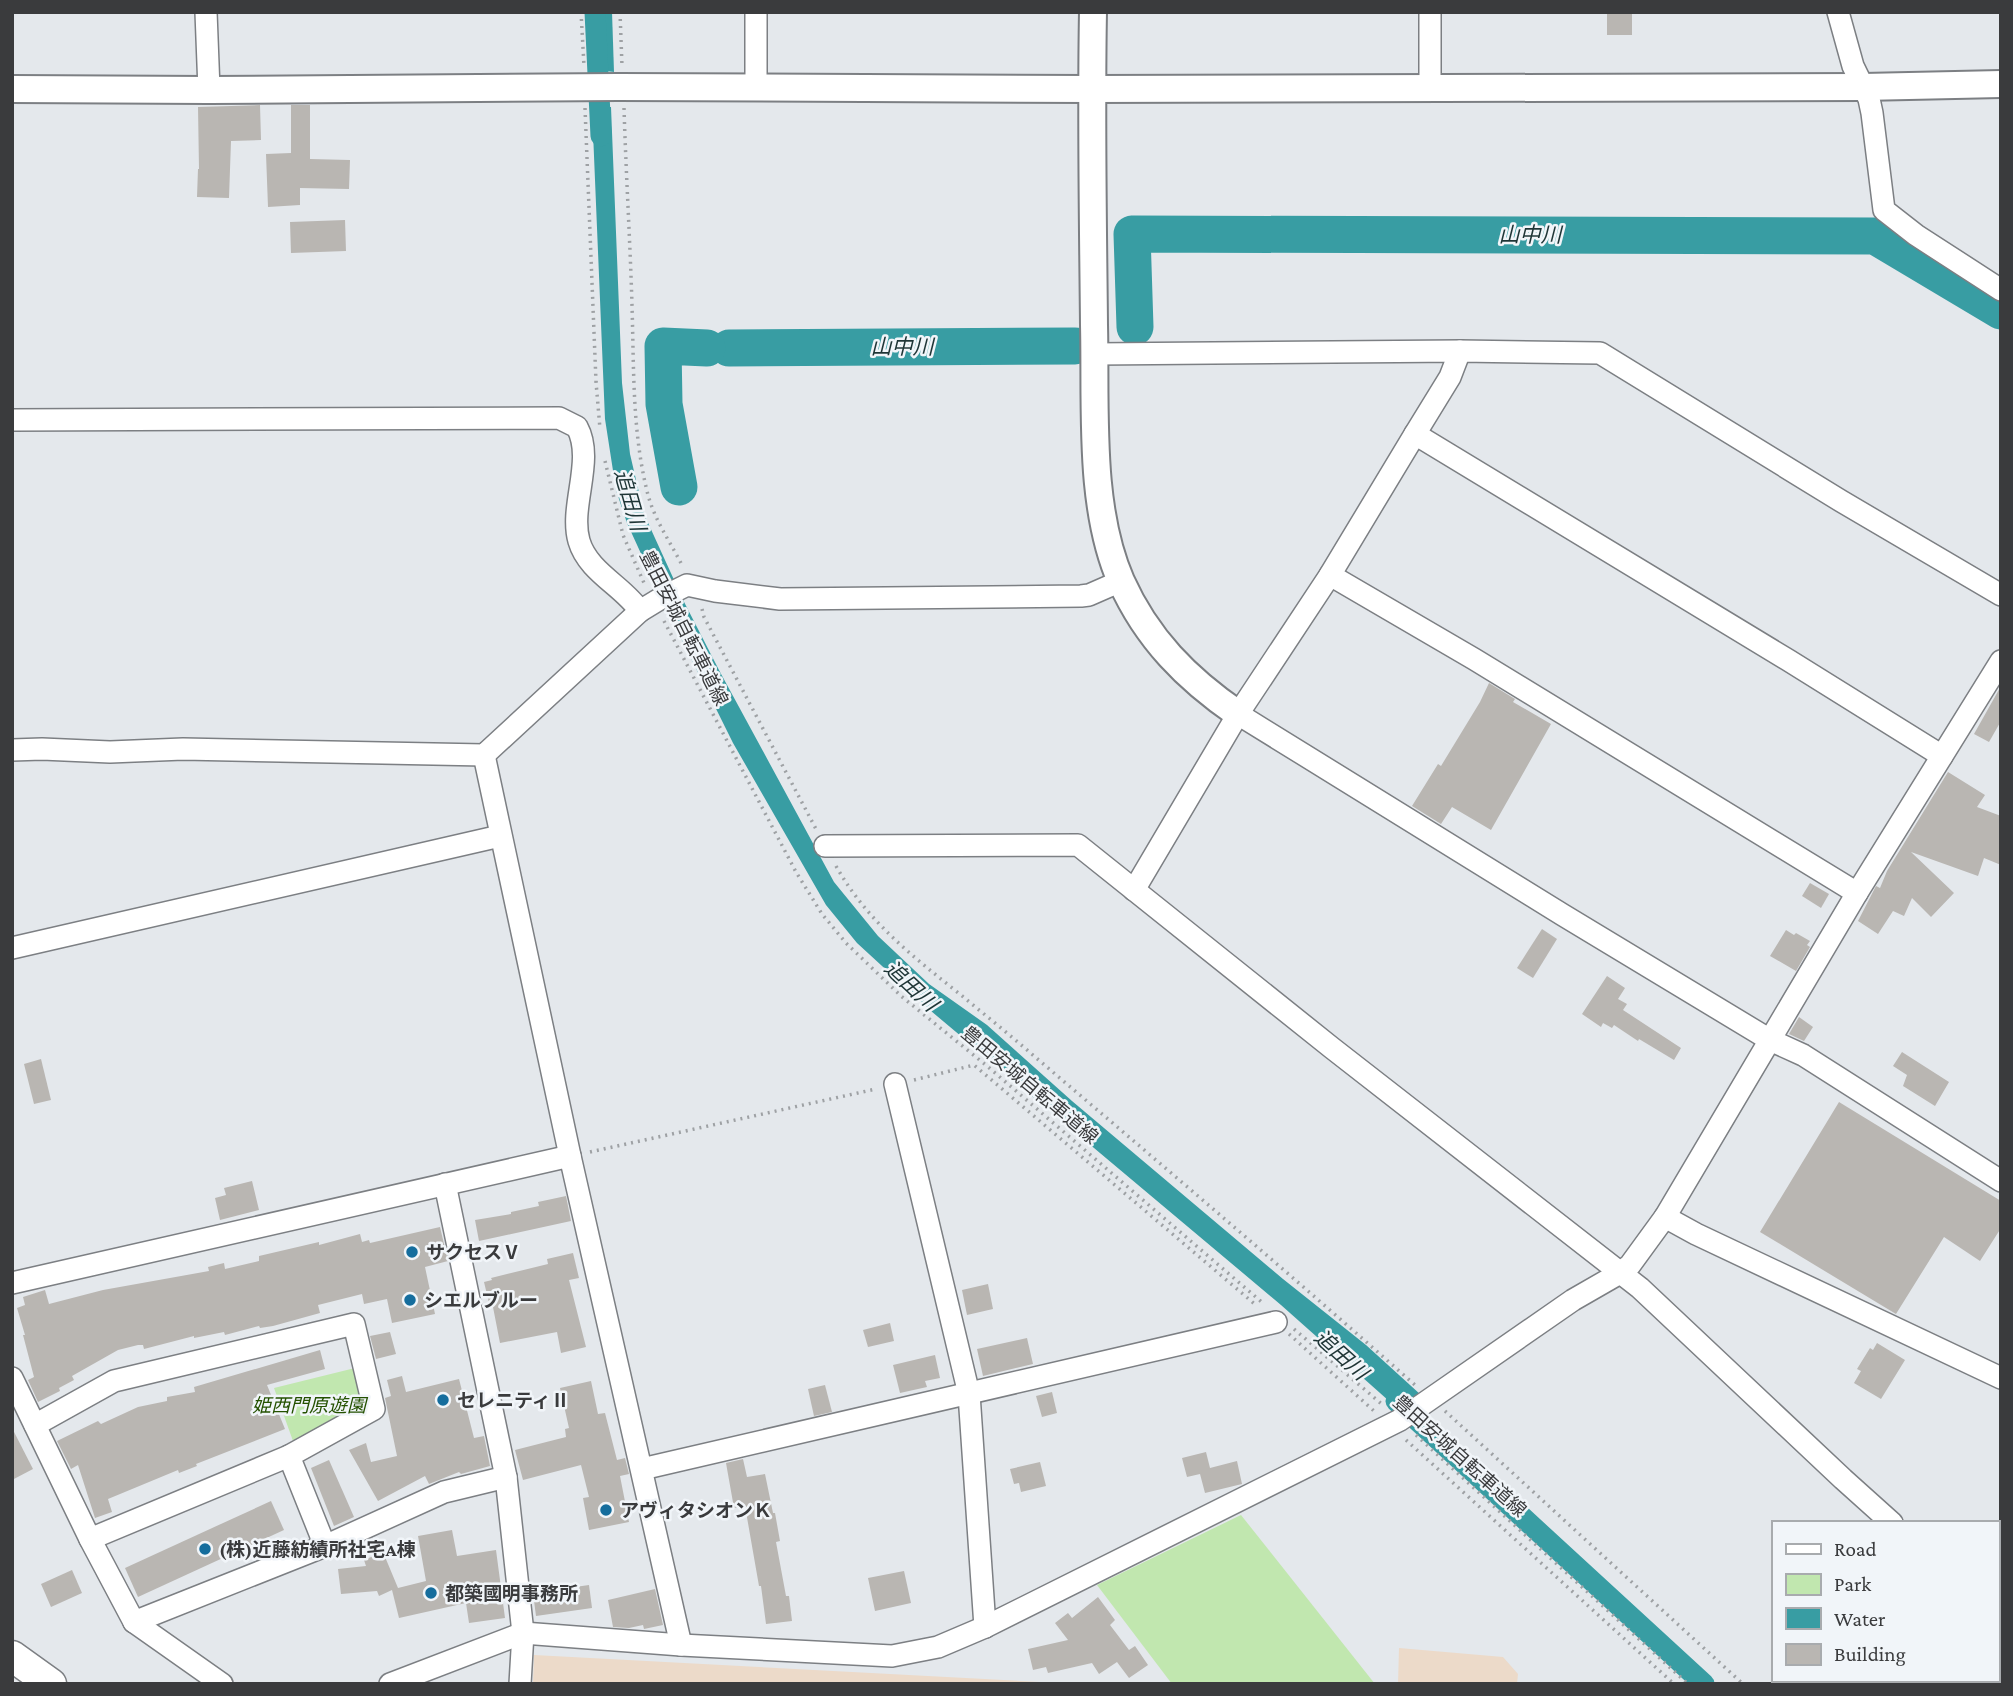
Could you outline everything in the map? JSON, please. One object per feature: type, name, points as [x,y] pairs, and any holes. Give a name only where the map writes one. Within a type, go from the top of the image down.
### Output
[{"type":"main road","points":[[12,1656],[51,1684]]},
{"type":"street","points":[[206,12],[209,90]]},
{"type":"street","points":[[756,12],[756,88]]},
{"type":"street","points":[[1093,12],[1091,89],[1096,439],[1100,502],[1110,552],[1121,582],[1149,630],[1165,651],[1189,677],[1238,714],[1770,1040],[1803,1055],[2001,1181]]},
{"type":"street","points":[[1430,12],[1430,88]]},
{"type":"street","points":[[1838,12],[1853,66],[1872,113],[1884,210],[1916,235],[2001,290]]},
{"type":"street","points":[[12,89],[1091,89],[1863,87],[2001,84]]},
{"type":"street","points":[[1095,354],[1461,351],[1600,353],[1841,501],[2001,595]]},
{"type":"street","points":[[1134,890],[1238,714],[1329,575],[1450,377],[1461,351]]},
{"type":"street","points":[[12,419],[559,418],[576,427],[583,443],[578,522],[579,541],[585,555],[633,601],[652,603]]},
{"type":"street","points":[[1415,434],[1942,756]]},
{"type":"street","points":[[1329,575],[1474,659],[1857,893]]},
{"type":"street","points":[[12,750],[110,752],[183,749],[484,755],[652,603],[690,586],[780,600],[1081,596],[1121,582]]},
{"type":"street","points":[[390,1684],[523,1633],[681,1645],[892,1656],[938,1647],[985,1627],[1411,1412],[1573,1300],[1630,1265],[1665,1217],[1857,893],[2001,662]]},
{"type":"street","points":[[484,755],[570,1156],[681,1645]]},
{"type":"street","points":[[12,948],[500,836]]},
{"type":"street","points":[[825,846],[1073,844],[1083,847],[1332,1048],[1640,1288],[1890,1521]]},
{"type":"street","points":[[895,1084],[969,1394],[985,1627]]},
{"type":"street","points":[[12,1283],[570,1156]]},
{"type":"street","points":[[445,1184],[506,1476],[523,1633],[520,1684]]},
{"type":"street","points":[[1665,1217],[2001,1378]]},
{"type":"street","points":[[642,1469],[1280,1320]]},
{"type":"street","points":[[35,1425],[114,1381],[354,1324],[374,1409],[289,1456],[90,1539]]},
{"type":"street","points":[[12,1378],[90,1539],[134,1622],[222,1684]]},
{"type":"street","points":[[289,1456],[325,1546]]},
{"type":"street","points":[[134,1622],[325,1546],[444,1492],[506,1476]]},
{"type":"path","points":[[581,12],[604,87],[631,253],[636,424],[640,460],[649,497],[657,521],[704,617],[846,883],[889,936],[991,1019],[1222,1216],[1674,1684]]},
{"type":"path","points":[[601,435],[596,382],[604,87],[620,12]]},
{"type":"path","name":"豊田安城自転車道線","points":[[605,460],[623,535],[652,603],[796,872],[822,914],[846,943],[901,996],[956,1040],[1280,1320],[1411,1412],[1688,1684]]},
{"type":"path","points":[[570,1156],[974,1065],[1280,1320],[1411,1412],[1743,1684]]},
{"type":"shaded area","points":[[1399,1648],[1503,1657],[1518,1674],[1517,1684],[1398,1684]]},
{"type":"shaded area","points":[[534,1655],[1077,1684],[533,1684]]},
{"type":"green space","name":"姫西門原遊園","points":[[355,1368],[362,1397],[353,1400],[355,1409],[293,1441],[274,1388]]},
{"type":"green space","points":[[1241,1515],[1375,1684],[1172,1684],[1097,1585]]},
{"type":"water","points":[[587,12],[612,12],[614,72],[590,69]]},
{"type":"water","points":[[611,107],[622,383],[630,454],[644,514],[675,582],[659,593],[627,523],[616,490],[605,419],[592,108]]},
{"type":"water","points":[[681,596],[834,882],[878,936],[929,984],[987,1025],[1072,1101],[1283,1279],[1366,1345],[1421,1395],[1398,1409],[1281,1305],[931,1011],[857,943],[826,905],[733,743],[664,604]]},
{"type":"building","points":[[1607,12],[1632,12],[1632,35],[1607,35]]},
{"type":"building","points":[[260,105],[261,140],[231,141],[229,198],[197,197],[198,107]]},
{"type":"building","points":[[291,105],[310,105],[310,159],[350,160],[349,189],[300,188],[300,205],[268,207],[266,154],[291,153]]},
{"type":"building","points":[[345,220],[346,251],[291,253],[290,222]]},
{"type":"building","points":[[1489,683],[1515,699],[1513,702],[1551,724],[1491,830],[1452,807],[1441,824],[1412,806],[1438,764],[1441,766]]},
{"type":"building","points":[[2001,686],[2001,721],[1989,742],[1974,734]]},
{"type":"building","points":[[1948,772],[1985,795],[1977,807],[2001,816],[2001,865],[1984,858],[1978,876],[1911,852],[1954,893],[1931,917],[1912,898],[1904,916],[1893,911],[1878,934],[1858,921],[1876,886],[1880,888],[1887,871]]},
{"type":"building","points":[[1810,883],[1829,894],[1821,908],[1802,896]]},
{"type":"building","points":[[1542,929],[1557,939],[1533,978],[1517,968]]},
{"type":"building","points":[[1786,930],[1810,941],[1807,945],[1810,947],[1796,971],[1770,956]]},
{"type":"building","points":[[1607,976],[1625,988],[1618,999],[1627,1004],[1623,1010],[1681,1048],[1674,1060],[1614,1025],[1612,1028],[1603,1023],[1601,1027],[1582,1014]]},
{"type":"building","points":[[1799,1017],[1813,1027],[1804,1041],[1789,1034]]},
{"type":"building","points":[[1902,1052],[1949,1082],[1935,1106],[1903,1086],[1907,1075],[1893,1066]]},
{"type":"building","points":[[41,1059],[51,1100],[34,1104],[24,1064]]},
{"type":"building","points":[[1839,1102],[2001,1201],[2001,1228],[1980,1261],[1944,1237],[1896,1314],[1760,1232]]},
{"type":"building","points":[[252,1181],[259,1210],[220,1220],[215,1198],[226,1195],[224,1188]]},
{"type":"building","points":[[566,1196],[571,1221],[479,1241],[475,1220],[511,1214],[539,1206],[538,1202]]},
{"type":"building","points":[[440,1227],[448,1261],[425,1267],[435,1314],[392,1323],[387,1299],[364,1304],[362,1294],[318,1305],[320,1313],[273,1326],[259,1326],[225,1335],[224,1332],[194,1336],[144,1349],[143,1345],[138,1345],[118,1350],[72,1376],[74,1380],[59,1388],[60,1391],[38,1402],[28,1380],[34,1377],[17,1308],[25,1305],[23,1297],[45,1290],[49,1304],[103,1290],[209,1271],[208,1267],[224,1263],[225,1269],[259,1261],[259,1256],[319,1242],[319,1245],[360,1234],[362,1242],[369,1240],[370,1243]]},
{"type":"building","points":[[573,1253],[579,1278],[569,1280],[586,1347],[561,1353],[557,1332],[500,1343],[492,1302],[489,1303],[484,1282],[548,1264],[547,1259]]},
{"type":"building","points":[[988,1284],[993,1309],[967,1315],[962,1290]]},
{"type":"building","points":[[890,1323],[894,1341],[868,1347],[863,1330]]},
{"type":"building","points":[[390,1332],[396,1354],[376,1359],[370,1336]]},
{"type":"building","points":[[1027,1338],[1033,1364],[983,1376],[977,1349]]},
{"type":"building","points":[[1877,1343],[1905,1360],[1881,1399],[1854,1383],[1861,1371],[1857,1369],[1870,1348],[1873,1350]]},
{"type":"building","points":[[320,1350],[325,1369],[267,1385],[285,1429],[108,1499],[112,1512],[95,1518],[78,1465],[71,1469],[57,1441],[98,1421],[101,1424],[138,1407],[167,1401],[167,1397],[195,1392],[194,1387]]},
{"type":"building","points":[[935,1355],[940,1378],[925,1381],[927,1387],[900,1393],[893,1365]]},
{"type":"building","points":[[402,1376],[406,1392],[459,1379],[474,1438],[484,1436],[490,1466],[461,1474],[459,1472],[429,1484],[425,1476],[378,1501],[349,1450],[366,1443],[371,1462],[397,1456],[385,1398],[391,1396],[387,1380]]},
{"type":"building","points":[[591,1381],[598,1414],[605,1413],[617,1460],[625,1458],[629,1474],[620,1476],[629,1522],[589,1530],[583,1498],[589,1497],[581,1465],[523,1480],[515,1450],[566,1437],[565,1429],[569,1428],[560,1388]]},
{"type":"building","points":[[825,1385],[832,1412],[814,1416],[808,1389]]},
{"type":"building","points":[[1052,1392],[1057,1413],[1042,1417],[1036,1396]]},
{"type":"building","points":[[12,1428],[33,1469],[12,1480]]},
{"type":"building","points":[[1206,1452],[1210,1468],[1237,1461],[1242,1484],[1205,1493],[1200,1474],[1187,1477],[1182,1458]]},
{"type":"building","points":[[743,1459],[747,1477],[765,1474],[775,1513],[780,1541],[776,1542],[792,1621],[766,1624],[745,1506],[734,1508],[726,1463]]},
{"type":"building","points":[[329,1460],[354,1517],[334,1526],[311,1468]]},
{"type":"building","points":[[1040,1462],[1046,1486],[1021,1492],[1019,1483],[1014,1484],[1010,1469]]},
{"type":"building","name":"(株)近藤紡績所社宅A棟","points":[[271,1501],[284,1530],[138,1597],[125,1568]]},
{"type":"building","points":[[452,1530],[457,1556],[496,1550],[505,1618],[469,1623],[466,1603],[399,1618],[392,1590],[379,1596],[377,1591],[341,1594],[338,1569],[366,1566],[364,1560],[383,1552],[398,1588],[426,1581],[418,1536]]},
{"type":"building","points":[[72,1570],[82,1593],[51,1607],[41,1584]]},
{"type":"building","points":[[904,1571],[911,1603],[875,1611],[868,1578]]},
{"type":"building","points":[[589,1585],[592,1608],[536,1616],[533,1593]]},
{"type":"building","points":[[655,1589],[663,1625],[644,1629],[643,1625],[613,1627],[608,1600]]},
{"type":"building","points":[[1098,1597],[1115,1620],[1110,1625],[1129,1650],[1135,1646],[1148,1665],[1129,1678],[1117,1662],[1099,1674],[1092,1663],[1048,1673],[1046,1667],[1033,1670],[1028,1649],[1068,1640],[1055,1623],[1068,1613],[1072,1618]]},
{"type":"waterway","name":"追田川","points":[[595,12],[601,136]]},
{"type":"waterway","name":"山中川","points":[[1135,327],[1132,234],[1875,236],[2001,311]]},
{"type":"waterway","name":"山中川","points":[[679,487],[664,404],[663,346],[707,348]]},
{"type":"waterway","name":"山中川","points":[[729,348],[1075,346]]},
{"type":"waterway","name":"追田川","points":[[1396,1401],[1704,1684]]},
{"type":"place","name":"サクセスⅤ","points":[[412,1252]]},
{"type":"place","name":"シエルブルー","points":[[410,1300]]},
{"type":"place","name":"セレニティⅡ","points":[[443,1400]]},
{"type":"place","name":"アヴィタシオンＫ","points":[[606,1510]]},
{"type":"place","name":"(株)近藤紡績所社宅A棟","points":[[205,1549]]},
{"type":"place","name":"都築國明事務所","points":[[431,1593]]}]
